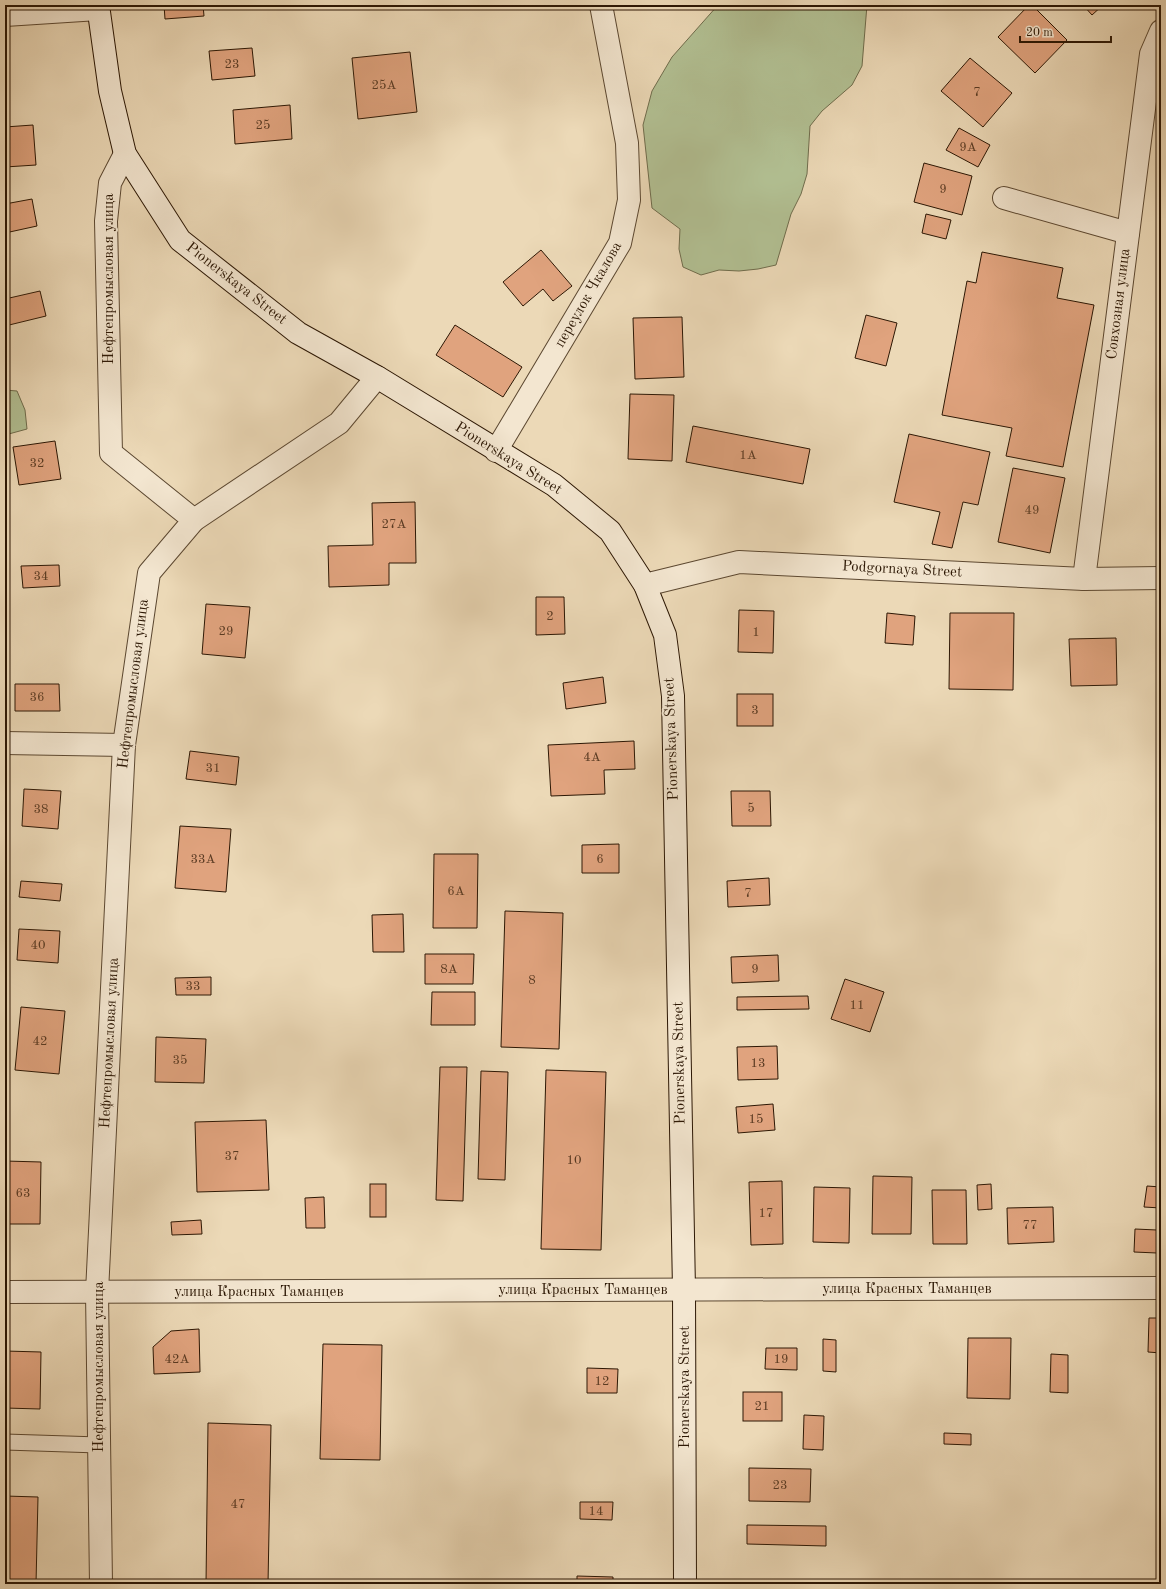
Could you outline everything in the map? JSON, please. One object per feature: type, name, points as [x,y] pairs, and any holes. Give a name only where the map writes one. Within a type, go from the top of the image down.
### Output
[{"type":"street","name":"переулок Чкалова","points":[[496,451],[620,243],[629,200],[627,143],[601,5]]},
{"type":"street","points":[[5,15],[98,7],[110,91],[125,154]]},
{"type":"street","name":"Совхозная улица","points":[[1084,579],[1151,54],[1161,31]]},
{"type":"street","name":"Pionerskaya Street","points":[[125,154],[180,240],[298,333],[377,378],[554,485],[610,531],[645,585],[665,635],[673,696],[684,1290],[685,1584]]},
{"type":"street","name":"Нефтепромысловая улица","points":[[125,154],[110,183],[106,221],[111,453],[194,520]]},
{"type":"street","points":[[1004,198],[1128,233]]},
{"type":"street","name":"Нефтепромысловая улица","points":[[101,1584],[98,1292],[124,745],[149,573],[194,520],[339,423],[377,378]]},
{"type":"street","name":"Podgornaya Street","points":[[645,585],[739,562],[1084,579],[1161,578]]},
{"type":"street","points":[[5,743],[124,745]]},
{"type":"street","name":"улица Красных Таманцев","points":[[5,1292],[1161,1288]]},
{"type":"lane","points":[[5,1442],[99,1445]]},
{"type":"green space","points":[[718,5],[867,5],[862,66],[852,85],[822,111],[810,126],[807,174],[801,194],[791,214],[776,265],[739,271],[719,270],[701,275],[683,267],[679,249],[680,229],[652,208],[643,125],[652,91],[672,57]]},
{"type":"green space","points":[[5,390],[17,391],[25,410],[27,429],[5,435]]},
{"type":"building","points":[[164,5],[203,5],[204,16],[165,19]]},
{"type":"building","points":[[1029,5],[1032,5],[1067,40],[1035,73],[998,37]]},
{"type":"building","points":[[1083,5],[1103,5],[1092,15]]},
{"type":"building","points":[[252,48],[255,76],[212,80],[209,51]]},
{"type":"building","points":[[410,52],[417,112],[358,119],[352,58]]},
{"type":"building","points":[[970,58],[1012,93],[983,127],[941,91]]},
{"type":"building","points":[[290,105],[292,139],[235,144],[233,110]]},
{"type":"building","points":[[33,125],[36,165],[5,167],[5,127]]},
{"type":"building","points":[[959,128],[990,145],[978,167],[946,150]]},
{"type":"building","points":[[924,163],[972,176],[962,215],[914,202]]},
{"type":"building","points":[[32,199],[37,226],[5,233],[5,204]]},
{"type":"building","points":[[926,214],[951,220],[946,239],[922,233]]},
{"type":"building","points":[[541,250],[572,286],[553,301],[543,289],[523,306],[503,282]]},
{"type":"building","points":[[982,252],[1063,268],[1057,298],[1094,305],[1063,467],[1006,456],[1012,428],[942,415],[967,281],[976,283]]},
{"type":"building","points":[[40,291],[46,316],[5,326],[5,299]]},
{"type":"building","points":[[866,315],[897,323],[886,366],[855,358]]},
{"type":"building","points":[[682,317],[684,377],[635,379],[633,318]]},
{"type":"building","points":[[455,325],[522,367],[503,397],[436,355]]},
{"type":"building","points":[[630,394],[674,395],[672,461],[628,459]]},
{"type":"building","points":[[693,426],[810,449],[803,484],[686,462]]},
{"type":"building","points":[[909,434],[990,452],[978,505],[963,502],[952,548],[932,544],[940,512],[894,502]]},
{"type":"building","points":[[55,441],[61,479],[19,485],[13,447]]},
{"type":"building","points":[[1013,468],[1065,478],[1050,553],[998,542]]},
{"type":"building","points":[[415,502],[416,563],[389,563],[389,585],[329,587],[328,546],[373,545],[372,503]]},
{"type":"building","points":[[59,565],[60,586],[23,588],[21,566]]},
{"type":"building","points":[[536,597],[564,597],[565,634],[536,635]]},
{"type":"building","points":[[206,604],[250,607],[245,658],[202,654]]},
{"type":"building","points":[[739,610],[774,611],[773,653],[738,652]]},
{"type":"building","points":[[887,613],[915,616],[913,645],[885,643]]},
{"type":"building","points":[[950,613],[1014,613],[1013,690],[949,689]]},
{"type":"building","points":[[1116,638],[1117,685],[1071,686],[1069,639]]},
{"type":"building","points":[[603,677],[606,703],[566,709],[563,683]]},
{"type":"building","points":[[15,684],[59,684],[60,711],[15,711]]},
{"type":"building","points":[[737,694],[773,694],[773,726],[737,726]]},
{"type":"building","points":[[634,741],[635,769],[604,770],[605,794],[551,796],[548,745]]},
{"type":"building","points":[[190,751],[239,757],[236,785],[186,779]]},
{"type":"building","points":[[24,789],[61,791],[58,829],[22,826]]},
{"type":"building","points":[[731,791],[770,791],[771,826],[732,826]]},
{"type":"building","points":[[180,826],[231,829],[226,892],[175,888]]},
{"type":"building","points":[[619,844],[619,873],[582,873],[582,845]]},
{"type":"building","points":[[434,854],[478,854],[477,928],[433,928]]},
{"type":"building","points":[[769,878],[770,905],[728,907],[727,881]]},
{"type":"building","points":[[21,881],[62,884],[60,901],[19,897]]},
{"type":"building","points":[[505,911],[563,913],[559,1049],[501,1047]]},
{"type":"building","points":[[403,914],[404,952],[373,952],[372,915]]},
{"type":"building","points":[[19,929],[60,931],[58,963],[17,960]]},
{"type":"building","points":[[425,954],[474,954],[473,984],[425,984]]},
{"type":"building","points":[[778,955],[779,981],[732,983],[731,957]]},
{"type":"building","points":[[211,977],[211,995],[176,995],[175,978]]},
{"type":"building","points":[[845,979],[884,992],[870,1032],[831,1019]]},
{"type":"building","points":[[432,992],[475,992],[475,1025],[431,1025]]},
{"type":"building","points":[[808,996],[809,1009],[737,1010],[737,997]]},
{"type":"building","points":[[21,1007],[65,1011],[59,1074],[15,1070]]},
{"type":"building","points":[[156,1037],[206,1039],[204,1083],[155,1082]]},
{"type":"building","points":[[777,1046],[778,1079],[738,1080],[737,1047]]},
{"type":"building","points":[[440,1067],[467,1067],[463,1201],[436,1200]]},
{"type":"building","points":[[546,1070],[606,1072],[601,1250],[541,1249]]},
{"type":"building","points":[[481,1071],[508,1072],[505,1180],[478,1179]]},
{"type":"building","points":[[773,1104],[775,1130],[738,1133],[736,1107]]},
{"type":"building","points":[[266,1120],[269,1190],[197,1192],[195,1122]]},
{"type":"building","points":[[5,1161],[41,1162],[40,1224],[5,1224]]},
{"type":"building","points":[[873,1176],[912,1177],[911,1234],[872,1234]]},
{"type":"building","points":[[782,1181],[783,1244],[751,1245],[749,1182]]},
{"type":"building","points":[[370,1184],[386,1184],[386,1217],[370,1217]]},
{"type":"building","points":[[991,1184],[992,1209],[978,1210],[977,1185]]},
{"type":"building","points":[[1147,1186],[1161,1187],[1161,1208],[1144,1207]]},
{"type":"building","points":[[814,1187],[850,1188],[849,1243],[813,1242]]},
{"type":"building","points":[[932,1190],[966,1190],[967,1244],[933,1244]]},
{"type":"building","points":[[324,1197],[325,1228],[306,1228],[305,1198]]},
{"type":"building","points":[[1053,1207],[1054,1242],[1008,1244],[1007,1208]]},
{"type":"building","points":[[201,1220],[202,1234],[172,1235],[171,1222]]},
{"type":"building","points":[[1135,1229],[1157,1230],[1157,1253],[1134,1252]]},
{"type":"building","points":[[1149,1318],[1161,1318],[1161,1353],[1148,1352]]},
{"type":"building","points":[[199,1329],[200,1372],[154,1374],[153,1347],[171,1331]]},
{"type":"building","points":[[968,1338],[1011,1338],[1010,1399],[967,1398]]},
{"type":"building","points":[[823,1339],[836,1340],[836,1372],[823,1371]]},
{"type":"building","points":[[323,1344],[382,1345],[380,1460],[320,1459]]},
{"type":"building","points":[[766,1348],[797,1348],[797,1370],[765,1369]]},
{"type":"building","points":[[5,1351],[41,1352],[40,1409],[5,1408]]},
{"type":"building","points":[[1051,1354],[1068,1355],[1068,1393],[1050,1392]]},
{"type":"building","points":[[587,1368],[618,1369],[617,1393],[587,1393]]},
{"type":"building","points":[[743,1392],[782,1392],[782,1421],[743,1421]]},
{"type":"building","points":[[804,1415],[824,1416],[823,1450],[803,1449]]},
{"type":"building","points":[[208,1423],[271,1425],[268,1584],[206,1584]]},
{"type":"building","points":[[944,1433],[971,1434],[971,1445],[944,1444]]},
{"type":"building","points":[[749,1468],[811,1469],[810,1502],[749,1501]]},
{"type":"building","points":[[5,1496],[38,1497],[36,1584],[5,1584]]},
{"type":"building","points":[[580,1502],[613,1502],[612,1520],[580,1519]]},
{"type":"building","points":[[747,1525],[826,1526],[826,1546],[747,1544]]},
{"type":"building","points":[[577,1576],[613,1577],[613,1584],[577,1584]]}]
